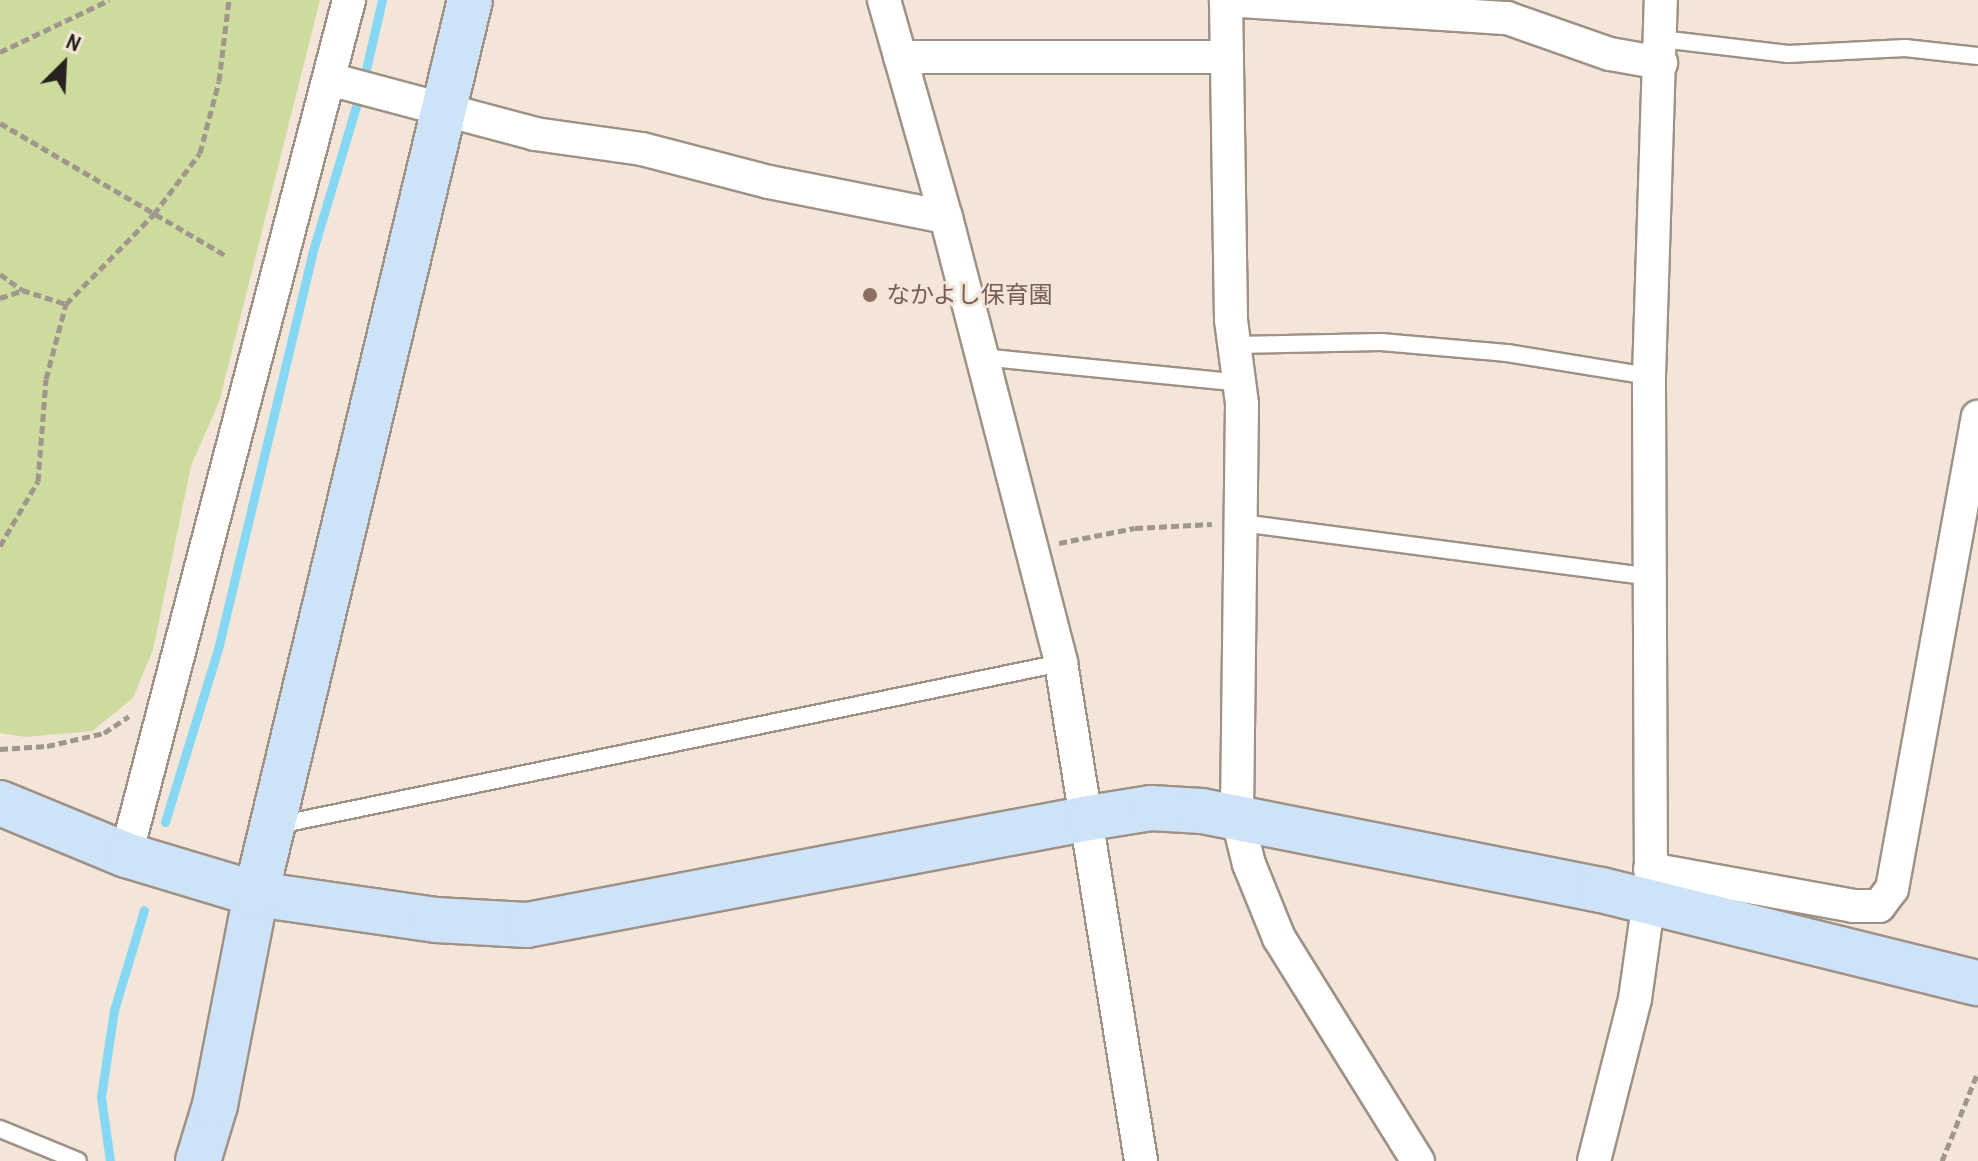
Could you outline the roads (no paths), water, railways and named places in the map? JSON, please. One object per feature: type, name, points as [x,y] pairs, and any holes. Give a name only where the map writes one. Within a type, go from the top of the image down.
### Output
[{"type":"street","points":[[126,855],[349,0]]},
{"type":"street","points":[[198,1161],[215,1105],[256,894],[447,111],[470,0]]},
{"type":"street","points":[[884,0],[946,217],[1061,663],[1089,818],[1141,1161]]},
{"type":"street","points":[[1418,1161],[1279,938],[1249,864],[1237,816],[1242,523],[1226,0],[1365,4],[1507,18],[1610,54],[1661,51]]},
{"type":"street","points":[[1594,1161],[1635,999],[1650,886],[1653,577],[1649,376],[1661,0]]},
{"type":"street","points":[[900,57],[1227,57]]},
{"type":"street","points":[[329,79],[447,111],[946,217]]},
{"type":"street","points":[[0,803],[126,855],[256,894],[436,920],[527,925],[1151,808],[1237,816],[1650,886],[1879,906],[1892,889],[1978,417]]},
{"type":"street","points":[[1650,886],[1978,983]]},
{"type":"lane","points":[[1661,51],[1788,54],[1905,48],[1978,56]]},
{"type":"lane","points":[[1236,345],[1381,342],[1507,353],[1649,376]]},
{"type":"lane","points":[[981,357],[1240,383]]},
{"type":"lane","points":[[1242,523],[1653,577]]},
{"type":"lane","points":[[273,826],[1061,663]]},
{"type":"lane","points":[[0,1129],[78,1161]]},
{"type":"waterway","points":[[364,78],[382,0]]},
{"type":"waterway","points":[[165,822],[219,645],[312,254],[358,100]]},
{"type":"waterway","points":[[110,1161],[101,1097],[114,1010],[144,910]]},
{"type":"place","name":"なかよし保育園","points":[[870,295]]}]
